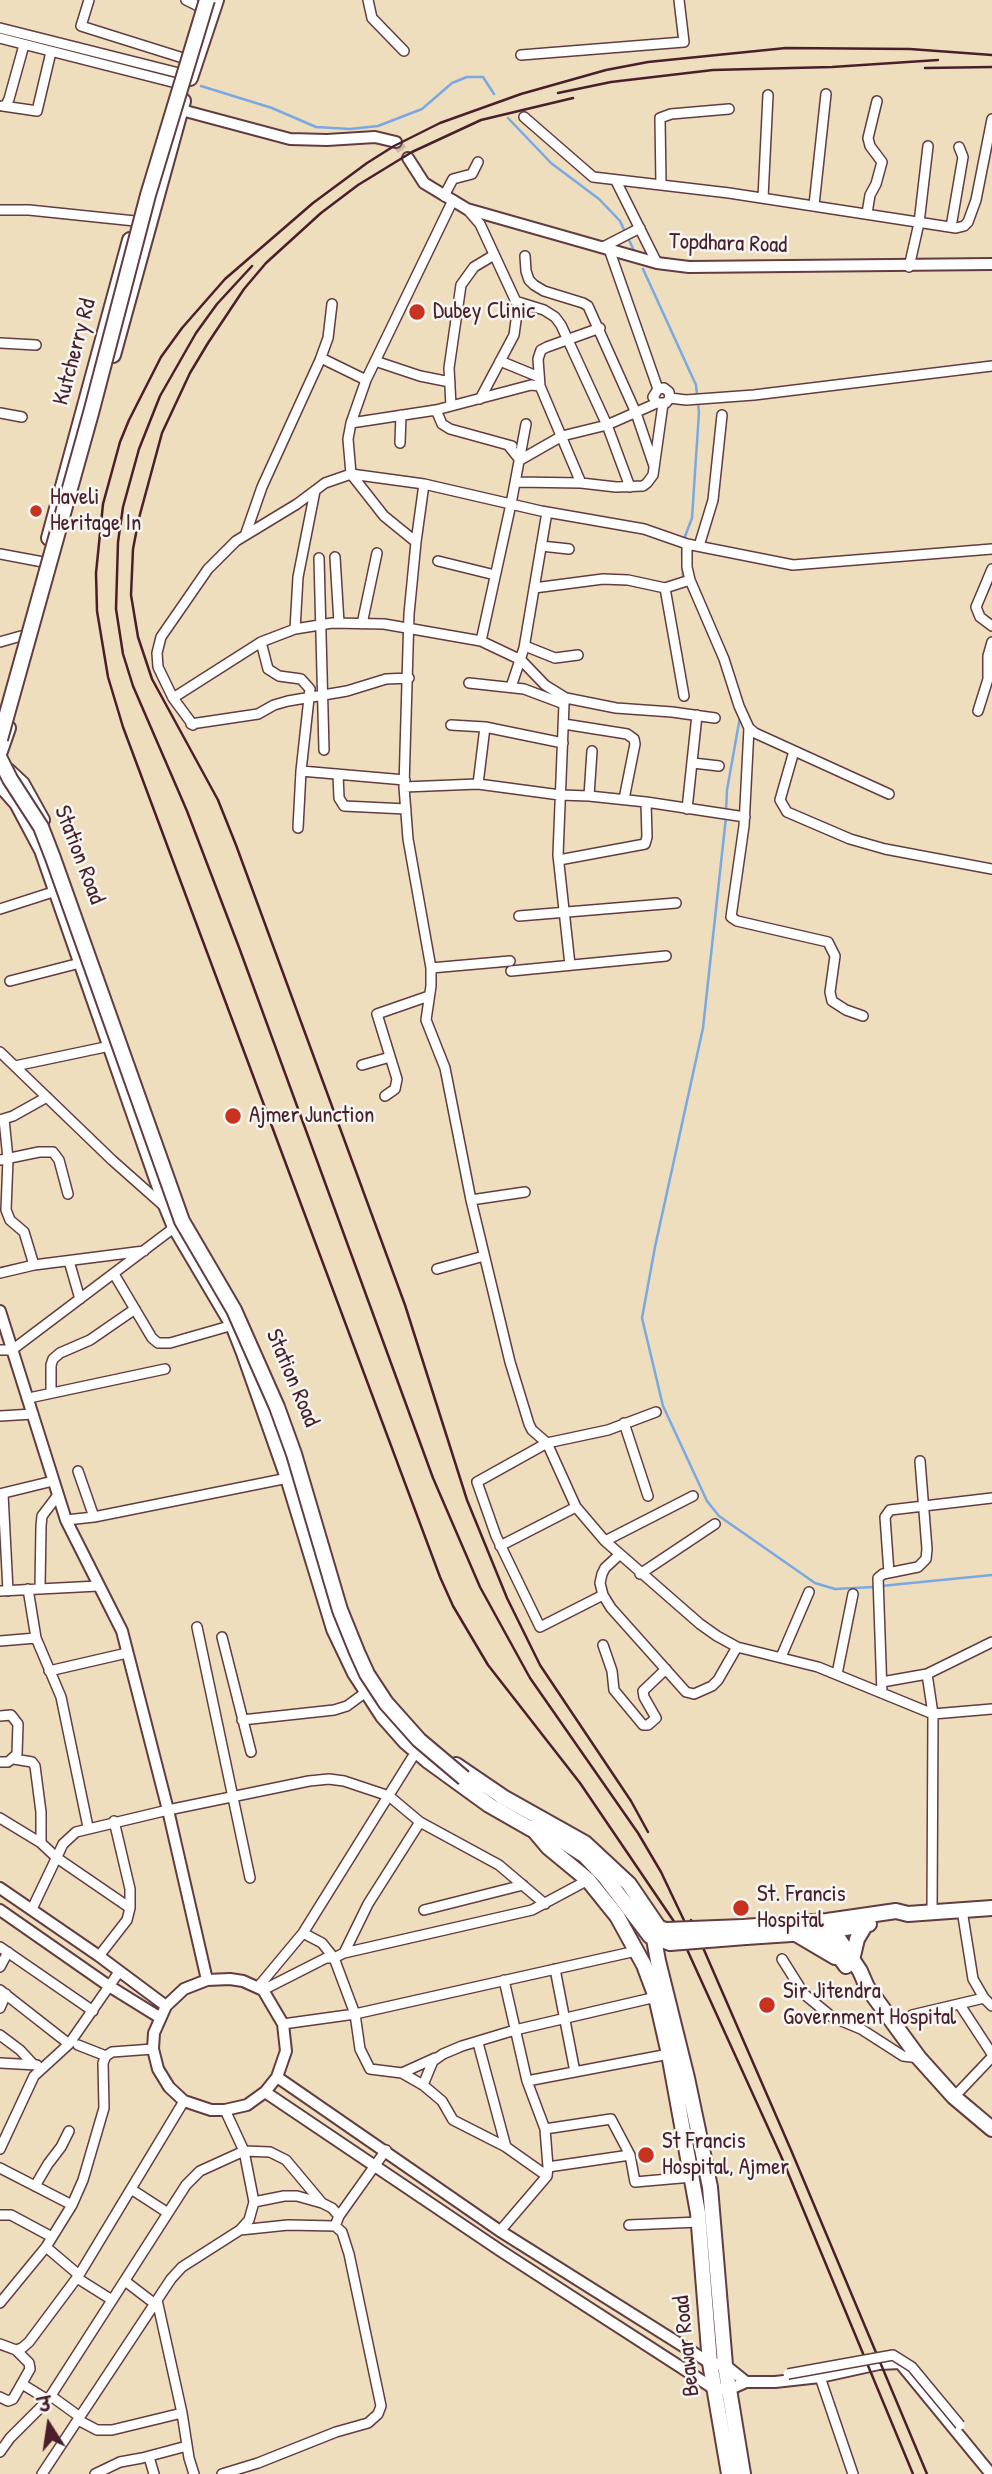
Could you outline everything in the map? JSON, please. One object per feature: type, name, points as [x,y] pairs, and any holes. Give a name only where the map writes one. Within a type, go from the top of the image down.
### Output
[{"type":"main road","points":[[0,751],[41,616],[174,108],[216,0]]},
{"type":"main road","name":"Kutcherry Rd","points":[[0,719],[135,221],[174,108],[179,71],[203,2]]},
{"type":"main road","points":[[0,739],[203,2]]},
{"type":"main road","points":[[2,777],[41,827],[182,1222],[234,1310],[277,1407],[294,1454],[340,1610],[367,1674],[393,1711],[419,1740],[478,1789]]},
{"type":"main road","name":"Station Road","points":[[2,777],[22,784],[38,812],[139,1084],[174,1193],[249,1333],[281,1406],[344,1605],[364,1658],[391,1701],[417,1731],[478,1789]]},
{"type":"main road","name":"Station Road","points":[[2,777],[28,820],[42,850],[175,1227],[233,1325],[288,1478],[334,1629],[366,1692],[406,1742],[451,1780],[478,1789],[535,1823],[562,1828],[610,1864],[629,1884],[660,1932]]},
{"type":"main road","name":"Station Road","points":[[535,1823],[548,1847],[588,1880],[617,1916],[644,1965],[656,1997],[703,2221]]},
{"type":"main road","points":[[703,2221],[710,2187],[660,1932],[796,1934],[896,1911],[908,1914],[985,1908]]},
{"type":"main road","points":[[745,1932],[866,1924],[898,1919],[908,1914]]},
{"type":"main road","points":[[847,1961],[866,1924]]},
{"type":"main road","points":[[824,1926],[919,2058],[954,2096],[992,2129]]},
{"type":"main road","points":[[796,1934],[847,1961]]},
{"type":"main road","name":"Beawar Road","points":[[703,2221],[729,2474]]},
{"type":"main road","name":"Beawar Road","points":[[721,2389],[743,2474]]},
{"type":"street","points":[[89,0],[81,26],[179,71]]},
{"type":"street","points":[[186,0],[203,2]]},
{"type":"street","points":[[368,0],[372,18],[404,51]]},
{"type":"street","points":[[521,55],[684,41],[679,0]]},
{"type":"street","points":[[0,28],[179,71]]},
{"type":"street","points":[[0,38],[51,52],[179,71]]},
{"type":"street","points":[[2,106],[8,103],[24,45]]},
{"type":"street","points":[[2,106],[37,111],[51,52]]},
{"type":"street","points":[[0,88],[12,89]]},
{"type":"street","points":[[814,205],[826,94]]},
{"type":"street","points":[[763,198],[768,95]]},
{"type":"street","points":[[867,213],[870,195],[882,162],[870,146],[868,138],[877,101]]},
{"type":"street","points":[[174,108],[290,139],[327,141],[375,137],[396,142]]},
{"type":"street","points":[[661,185],[660,118],[671,114],[729,109]]},
{"type":"street","points":[[524,117],[587,174],[603,180],[763,198],[951,227],[964,226],[968,222],[976,200],[992,119]]},
{"type":"street","points":[[909,267],[919,223],[928,146]]},
{"type":"street","points":[[951,227],[963,157],[959,147]]},
{"type":"street","name":"Topdhara Road","points":[[408,158],[424,183],[448,195],[467,209],[657,263],[689,267],[909,267],[992,264]]},
{"type":"street","points":[[416,542],[384,516],[351,474],[348,439],[366,380],[453,179],[472,174],[477,169],[478,162]]},
{"type":"street","points":[[616,180],[636,230],[657,263]]},
{"type":"street","points":[[467,209],[480,224],[518,306],[514,335],[480,399]]},
{"type":"street","points":[[0,210],[29,210],[135,221]]},
{"type":"street","points":[[636,230],[606,248],[657,389],[654,394],[663,402]]},
{"type":"street","points":[[452,406],[450,354],[461,285],[474,267],[494,255]]},
{"type":"street","points":[[525,256],[529,280],[544,291],[588,306],[636,413],[654,466]]},
{"type":"street","points":[[515,301],[544,310],[555,317],[569,339],[607,425],[630,487]]},
{"type":"street","points":[[246,533],[261,487],[321,358],[328,338],[332,304]]},
{"type":"street","points":[[581,483],[540,382],[538,359],[541,350],[600,328]]},
{"type":"street","points":[[0,343],[36,345]]},
{"type":"street","points":[[321,358],[366,380]]},
{"type":"street","points":[[375,361],[420,376],[450,382]]},
{"type":"street","points":[[500,361],[540,382]]},
{"type":"street","points":[[520,460],[562,436],[607,425],[663,402],[992,366]]},
{"type":"street","points":[[351,423],[436,410],[540,382]]},
{"type":"street","points":[[516,482],[630,487],[647,483],[653,475],[663,402]]},
{"type":"street","points":[[436,410],[442,424],[450,429],[522,449]]},
{"type":"street","points":[[0,413],[22,417]]},
{"type":"street","points":[[400,443],[401,415]]},
{"type":"street","points":[[699,546],[713,500],[722,415]]},
{"type":"street","points":[[481,641],[526,424]]},
{"type":"street","points":[[508,445],[520,460]]},
{"type":"street","points":[[409,678],[386,679],[311,699],[288,701],[258,714],[189,724],[158,667],[157,653],[161,637],[208,569],[236,541],[335,478],[351,474],[424,484],[547,512],[645,529],[687,544],[793,565],[992,549]]},
{"type":"street","points":[[424,484],[409,614],[405,784],[408,839],[431,968],[426,1020],[444,1068],[484,1256],[528,1424],[547,1443],[576,1507],[605,1541],[700,1625],[737,1647],[837,1674],[933,1714],[992,1709]]},
{"type":"street","points":[[295,629],[298,577],[316,491]]},
{"type":"street","points":[[511,687],[523,652],[547,512]]},
{"type":"street","points":[[687,544],[690,580],[724,659],[749,728],[889,794]]},
{"type":"street","points":[[541,546],[569,549]]},
{"type":"street","points":[[362,624],[377,553]]},
{"type":"street","points":[[0,554],[43,562]]},
{"type":"street","points":[[335,557],[339,623]]},
{"type":"street","points":[[319,558],[324,750]]},
{"type":"street","points":[[438,561],[495,575]]},
{"type":"street","points":[[992,569],[976,607],[980,617],[992,626]]},
{"type":"street","points":[[534,588],[603,579],[628,580],[666,588],[690,580]]},
{"type":"street","points":[[666,588],[684,696]]},
{"type":"street","points":[[173,698],[261,642],[295,629],[320,625],[384,624],[481,641],[555,658],[578,655]]},
{"type":"street","points":[[0,642],[22,636]]},
{"type":"street","points":[[261,642],[268,669],[279,676],[301,678],[310,689],[311,699],[300,771],[298,828]]},
{"type":"street","points":[[978,711],[988,680],[988,656],[992,642]]},
{"type":"street","points":[[523,652],[545,685],[565,701]]},
{"type":"street","points":[[469,683],[511,687],[565,701],[715,718]]},
{"type":"street","points":[[565,701],[559,860],[570,965]]},
{"type":"street","points":[[687,810],[697,715]]},
{"type":"street","points":[[564,724],[627,734],[634,739],[624,799]]},
{"type":"street","points":[[451,725],[485,727],[563,743]]},
{"type":"street","points":[[478,785],[485,727]]},
{"type":"street","points":[[749,728],[745,817],[731,917],[737,921],[828,942],[835,956],[830,992],[832,1001],[863,1016]]},
{"type":"street","points":[[589,796],[592,751]]},
{"type":"street","points":[[794,751],[780,800],[787,812],[850,839],[885,849],[992,869]]},
{"type":"street","points":[[693,763],[719,766]]},
{"type":"street","points":[[300,771],[405,784],[478,785],[560,795],[624,799],[745,817]]},
{"type":"street","points":[[338,774],[339,798],[344,806],[406,809]]},
{"type":"street","points":[[2,777],[22,784]]},
{"type":"street","points":[[559,860],[645,844],[646,802]]},
{"type":"street","points":[[0,909],[56,891]]},
{"type":"street","points":[[519,916],[676,903]]},
{"type":"street","points":[[431,968],[570,965],[666,956]]},
{"type":"street","points":[[10,981],[80,963]]},
{"type":"street","points":[[385,1096],[395,1089],[397,1084],[377,1014],[429,996]]},
{"type":"street","points":[[15,1066],[110,1046]]},
{"type":"street","points":[[0,1052],[112,1160],[167,1208]]},
{"type":"street","points":[[362,1065],[390,1057]]},
{"type":"street","points":[[34,1265],[24,1233],[7,1215],[2,1120],[47,1097]]},
{"type":"street","points":[[4,1159],[53,1152],[59,1160],[68,1194]]},
{"type":"street","points":[[471,1200],[525,1192]]},
{"type":"street","points":[[0,1350],[12,1350],[175,1227]]},
{"type":"street","points":[[0,1273],[34,1265],[145,1251]]},
{"type":"street","points":[[437,1269],[484,1256]]},
{"type":"street","points":[[69,1261],[80,1299]]},
{"type":"street","points":[[114,1274],[152,1338],[162,1344],[233,1325]]},
{"type":"street","points":[[51,1393],[53,1359],[60,1353],[90,1340],[135,1309]]},
{"type":"street","points":[[0,1311],[66,1520],[122,1631],[168,1810],[207,1980]]},
{"type":"street","points":[[29,1398],[165,1368]]},
{"type":"street","points":[[603,1595],[540,1628],[500,1546],[477,1482],[547,1443],[608,1430],[656,1412]]},
{"type":"street","points":[[0,1416],[33,1414]]},
{"type":"street","points":[[624,1423],[648,1496]]},
{"type":"street","points":[[882,1693],[878,1578],[880,1575],[918,1567],[926,1559],[925,1506],[920,1461]]},
{"type":"street","points":[[78,1471],[94,1517]]},
{"type":"street","points":[[66,1520],[94,1517],[288,1478]]},
{"type":"street","points":[[53,1481],[2,1494],[4,1591],[98,1586]]},
{"type":"street","points":[[40,1588],[41,1526],[43,1516],[58,1495]]},
{"type":"street","points":[[605,1541],[693,1496]]},
{"type":"street","points":[[889,1573],[886,1513],[896,1509],[992,1498]]},
{"type":"street","points":[[500,1546],[576,1507]]},
{"type":"street","points":[[640,1574],[715,1524]]},
{"type":"street","points":[[619,1555],[602,1574],[600,1583],[603,1595],[611,1608],[686,1692],[694,1694],[703,1691],[718,1680],[737,1647]]},
{"type":"street","points":[[28,1589],[36,1638],[61,1697],[89,1827]]},
{"type":"street","points":[[781,1657],[809,1592]]},
{"type":"street","points":[[837,1674],[853,1594]]},
{"type":"street","points":[[197,1627],[250,1878]]},
{"type":"street","points":[[222,1637],[251,1752]]},
{"type":"street","points":[[0,1642],[36,1638]]},
{"type":"street","points":[[882,1682],[927,1674],[992,1642]]},
{"type":"street","points":[[603,1645],[612,1671],[614,1690],[643,1725],[648,1725],[656,1718],[643,1690],[666,1669]]},
{"type":"street","points":[[50,1671],[127,1653]]},
{"type":"street","points":[[927,1674],[933,1714],[932,1912]]},
{"type":"street","points":[[242,1720],[334,1710],[348,1706],[366,1692]]},
{"type":"street","points":[[0,1716],[11,1715],[18,1724],[17,1754],[8,1762],[0,1762]]},
{"type":"street","points":[[261,1988],[303,1933],[412,1758]]},
{"type":"street","points":[[14,1759],[32,1762],[35,1766],[41,1812],[41,1843]]},
{"type":"street","points":[[32,1909],[69,1836],[89,1827],[309,1780],[329,1779],[344,1781],[389,1796],[420,1822],[499,1865],[545,1904]]},
{"type":"street","points":[[0,1818],[41,1843],[57,1858],[130,1908]]},
{"type":"street","points":[[99,1956],[127,1920],[130,1908],[130,1889],[114,1821]]},
{"type":"street","points":[[344,1953],[368,1904],[420,1822]]},
{"type":"street","points":[[261,1988],[326,1958],[532,1910],[588,1880]]},
{"type":"street","points":[[424,1910],[523,1885]]},
{"type":"street","points":[[0,1888],[166,2006]]},
{"type":"street","points":[[0,1910],[109,1986],[159,2017]]},
{"type":"street","points":[[962,1910],[973,1979],[992,2006]]},
{"type":"street","points":[[303,1933],[322,1943],[334,1958],[355,2014],[360,2049],[370,2069],[402,2073],[423,2085],[442,2101],[453,2120],[548,2171]]},
{"type":"street","points":[[0,1967],[4,1950],[93,2011]]},
{"type":"street","points":[[283,2024],[355,2014],[636,1951]]},
{"type":"street","points":[[782,1959],[804,1994],[832,2017],[861,2029],[903,2056],[919,2058]]},
{"type":"street","points":[[555,1969],[575,2072]]},
{"type":"street","points":[[0,2063],[38,2066],[73,2045],[119,1972]]},
{"type":"street","points":[[207,1980],[243,1981],[261,1988],[283,2024],[286,2051],[277,2077],[265,2092],[247,2105],[211,2110],[184,2101],[169,2087],[158,2069],[153,2049],[159,2017],[166,2006],[184,1989],[207,1980]]},
{"type":"street","points":[[504,1980],[527,2081],[545,2129],[548,2171]]},
{"type":"street","points":[[0,2008],[3,1992],[73,2045],[107,2056]]},
{"type":"street","points":[[402,2073],[462,2046],[515,2030],[656,1997]]},
{"type":"street","points":[[912,2015],[984,1998]]},
{"type":"street","points":[[954,2096],[992,2055],[960,2005]]},
{"type":"street","points":[[0,2035],[38,2066]]},
{"type":"street","points":[[478,2043],[506,2147]]},
{"type":"street","points":[[0,2303],[46,2247],[72,2205],[83,2180],[104,2108],[103,2063],[107,2056],[112,2052],[153,2049]]},
{"type":"street","points":[[527,2081],[669,2054]]},
{"type":"street","points":[[423,2085],[433,2061],[440,2056]]},
{"type":"street","points":[[0,2149],[38,2066]]},
{"type":"street","points":[[277,2077],[500,2231],[747,2382]]},
{"type":"street","points":[[265,2092],[501,2251],[721,2389],[747,2382],[820,2377],[879,2364],[900,2363],[991,2474]]},
{"type":"street","points":[[16,2350],[29,2342],[78,2276],[184,2101]]},
{"type":"street","points":[[42,2474],[182,2267],[240,2230],[249,2220],[254,2202],[244,2151],[225,2110]]},
{"type":"street","points":[[545,2129],[611,2119],[630,2155],[635,2182],[692,2177]]},
{"type":"street","points":[[35,2186],[69,2131]]},
{"type":"street","points":[[335,2227],[339,2216],[386,2150]]},
{"type":"street","points":[[0,2452],[49,2398],[186,2185],[200,2171],[244,2151],[278,2154],[323,2203]]},
{"type":"street","points":[[500,2231],[548,2171],[630,2155]]},
{"type":"street","points":[[0,2168],[72,2205]]},
{"type":"street","points":[[131,2189],[168,2213]]},
{"type":"street","points":[[254,2202],[284,2196],[313,2198],[332,2208],[339,2216]]},
{"type":"street","points":[[0,2215],[11,2216],[52,2237]]},
{"type":"street","points":[[629,2225],[703,2221]]},
{"type":"street","points":[[222,2474],[368,2423],[378,2414],[381,2406],[342,2232],[335,2227],[288,2225],[240,2230]]},
{"type":"street","points":[[46,2247],[78,2276],[112,2300]]},
{"type":"street","points":[[125,2281],[156,2302],[194,2474]]},
{"type":"street","points":[[0,2344],[16,2350],[30,2366],[22,2384],[10,2400],[0,2397]]},
{"type":"street","points":[[775,2382],[788,2374],[893,2355],[912,2367],[960,2425],[964,2442]]},
{"type":"street","points":[[820,2377],[853,2474]]},
{"type":"street","points":[[22,2384],[49,2398],[97,2430],[112,2430],[182,2413]]},
{"type":"street","points":[[0,2431],[10,2438]]},
{"type":"street","points":[[95,2474],[120,2462],[187,2446]]},
{"type":"street","points":[[149,2457],[154,2474]]},
{"type":"waterway","points":[[0,32],[157,73]]},
{"type":"waterway","points":[[201,86],[272,108],[316,127],[350,129],[378,126],[422,109],[452,83],[467,77],[483,77],[494,94]]},
{"type":"waterway","points":[[508,118],[551,163],[599,199],[620,221],[625,232]]},
{"type":"waterway","points":[[628,238],[635,253]]},
{"type":"waterway","points":[[643,269],[696,385],[699,412],[692,518],[684,539]]},
{"type":"waterway","points":[[682,551],[683,578]]},
{"type":"waterway","points":[[688,587],[693,597]]},
{"type":"waterway","points":[[726,811],[727,790],[740,717]]},
{"type":"waterway","points":[[726,817],[703,1028],[642,1318],[663,1406],[707,1501],[719,1516],[815,1583],[835,1589],[874,1587]]},
{"type":"waterway","points":[[881,1586],[992,1575]]},
{"type":"tunnel","points":[[396,142],[408,158]]},
{"type":"railway","points":[[913,2474],[781,2156],[675,1923],[580,1783],[488,1665],[453,1606],[440,1577],[123,727],[108,677],[97,611],[96,573],[103,504],[120,442],[161,357],[182,328],[225,279],[313,203],[394,146],[440,123],[521,94],[606,70],[648,62],[786,48],[910,49],[992,55]]},
{"type":"railway","points":[[558,93],[611,82],[713,70],[832,67],[938,60]]},
{"type":"railway","points":[[925,68],[992,67]]},
{"type":"railway","points":[[573,98],[481,120],[412,152],[358,185],[321,213],[266,263],[244,289],[208,343],[190,373],[162,433],[133,549],[131,595],[138,637],[152,679],[218,800],[236,845],[405,1305],[467,1500],[507,1598],[540,1665],[631,1801],[648,1832]]},
{"type":"railway","points":[[252,266],[217,304],[196,333],[160,396],[139,449],[123,507],[118,542],[116,609],[123,654],[133,686],[187,811],[240,950],[433,1478],[480,1587],[530,1678],[638,1833],[661,1872],[690,1933]]},
{"type":"railway","points":[[691,1920],[927,2474]]},
{"type":"place","name":"Dubey Clinic","points":[[417,312]]},
{"type":"place","name":"Haveli Heritage In","points":[[36,511]]},
{"type":"place","name":"Ajmer Junction","points":[[233,1116]]},
{"type":"place","name":"St. Francis Hospital","points":[[741,1908]]},
{"type":"place","name":"Sir Jitendra Government Hospital","points":[[767,2005]]},
{"type":"place","name":"St Francis Hospital, Ajmer","points":[[646,2155]]}]
